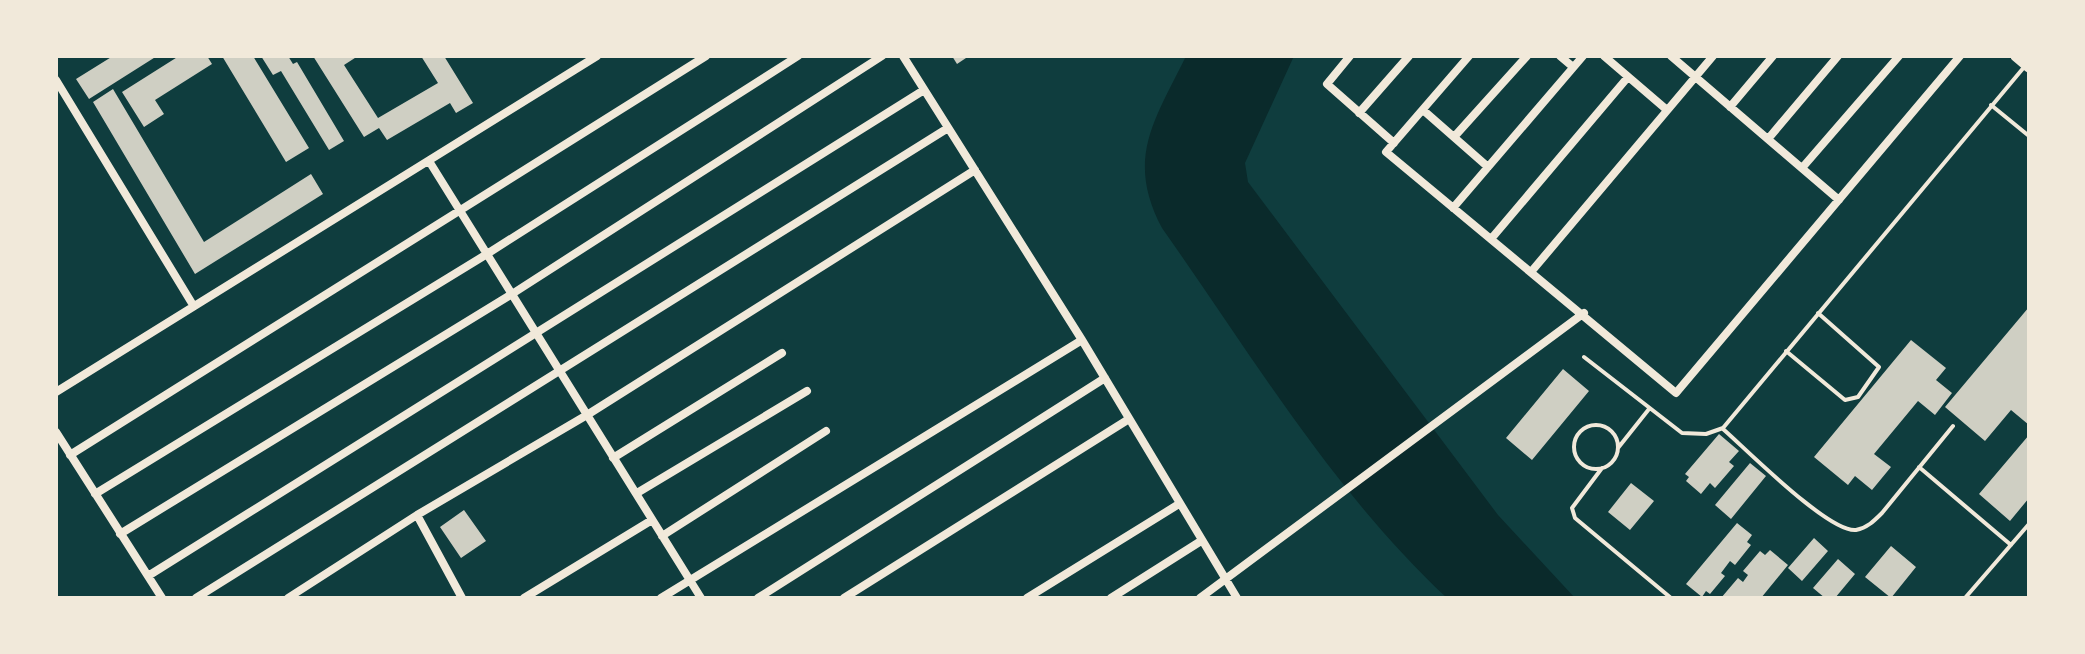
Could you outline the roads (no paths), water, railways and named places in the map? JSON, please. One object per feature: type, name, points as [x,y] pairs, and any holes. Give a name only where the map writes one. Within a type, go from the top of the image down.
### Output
[{"type":"street","points":[[56,392],[597,56]]},
{"type":"street","points":[[70,455],[706,56]]},
{"type":"street","points":[[95,494],[487,254],[798,56]]},
{"type":"street","points":[[120,534],[512,294],[882,56]]},
{"type":"street","points":[[903,56],[1082,340],[1237,598]]},
{"type":"street","points":[[1350,56],[1327,84],[1394,143]]},
{"type":"street","points":[[1359,113],[1409,56]]},
{"type":"street","points":[[1469,56],[1386,152],[1584,313],[1676,393],[1960,56]]},
{"type":"street","points":[[1454,137],[1527,56]]},
{"type":"street","points":[[1560,56],[1573,67]]},
{"type":"street","points":[[1453,208],[1583,56]]},
{"type":"street","points":[[1604,56],[1667,110]]},
{"type":"street","points":[[1671,56],[1839,200]]},
{"type":"street","points":[[1531,272],[1713,56]]},
{"type":"street","points":[[1730,107],[1773,56]]},
{"type":"street","points":[[1768,139],[1838,56]]},
{"type":"street","points":[[1802,168],[1899,56]]},
{"type":"street","points":[[2016,56],[2028,64]]},
{"type":"street","points":[[1491,239],[1628,77]]},
{"type":"street","points":[[56,80],[193,305]]},
{"type":"street","points":[[148,576],[924,90]]},
{"type":"street","points":[[1423,110],[1488,167]]},
{"type":"street","points":[[196,598],[948,128]]},
{"type":"street","points":[[429,161],[701,598]]},
{"type":"street","points":[[288,598],[417,515],[587,415],[975,170]]},
{"type":"street","points":[[1200,598],[1445,413],[1584,313]]},
{"type":"street","points":[[661,598],[1082,340]]},
{"type":"street","points":[[613,458],[782,353]]},
{"type":"street","points":[[758,598],[1105,378]]},
{"type":"street","points":[[637,493],[807,391]]},
{"type":"street","points":[[844,598],[1129,419]]},
{"type":"street","points":[[662,536],[826,431]]},
{"type":"street","points":[[56,432],[162,598]]},
{"type":"street","points":[[1027,598],[1179,504]]},
{"type":"street","points":[[417,515],[462,598]]},
{"type":"street","points":[[524,598],[652,520]]},
{"type":"street","points":[[1111,598],[1201,541]]},
{"type":"lane","points":[[1584,357],[1682,433],[1706,434],[1723,428],[2028,64]]},
{"type":"lane","points":[[1991,105],[2029,136]]},
{"type":"lane","points":[[1786,351],[1845,400],[1858,397],[1879,367],[1818,313]]},
{"type":"lane","points":[[1649,408],[1618,448],[1613,460],[1602,468],[1575,502],[1572,513],[1671,598]]},
{"type":"lane","points":[[1602,468],[1591,468],[1577,459],[1574,448],[1580,432],[1590,425],[1604,426],[1614,435],[1618,448]]},
{"type":"lane","points":[[1723,428],[1798,497],[1845,529],[1855,530],[1869,525],[1953,426]]},
{"type":"lane","points":[[1919,467],[2011,545]]},
{"type":"lane","points":[[1965,598],[2029,524]]},
{"type":"water","points":[[1186,56],[1294,56],[1245,163],[1248,182],[1498,515],[1575,598],[1447,598],[1367,513],[1295,420],[1162,228],[1151,203],[1145,160],[1148,140]]}]
